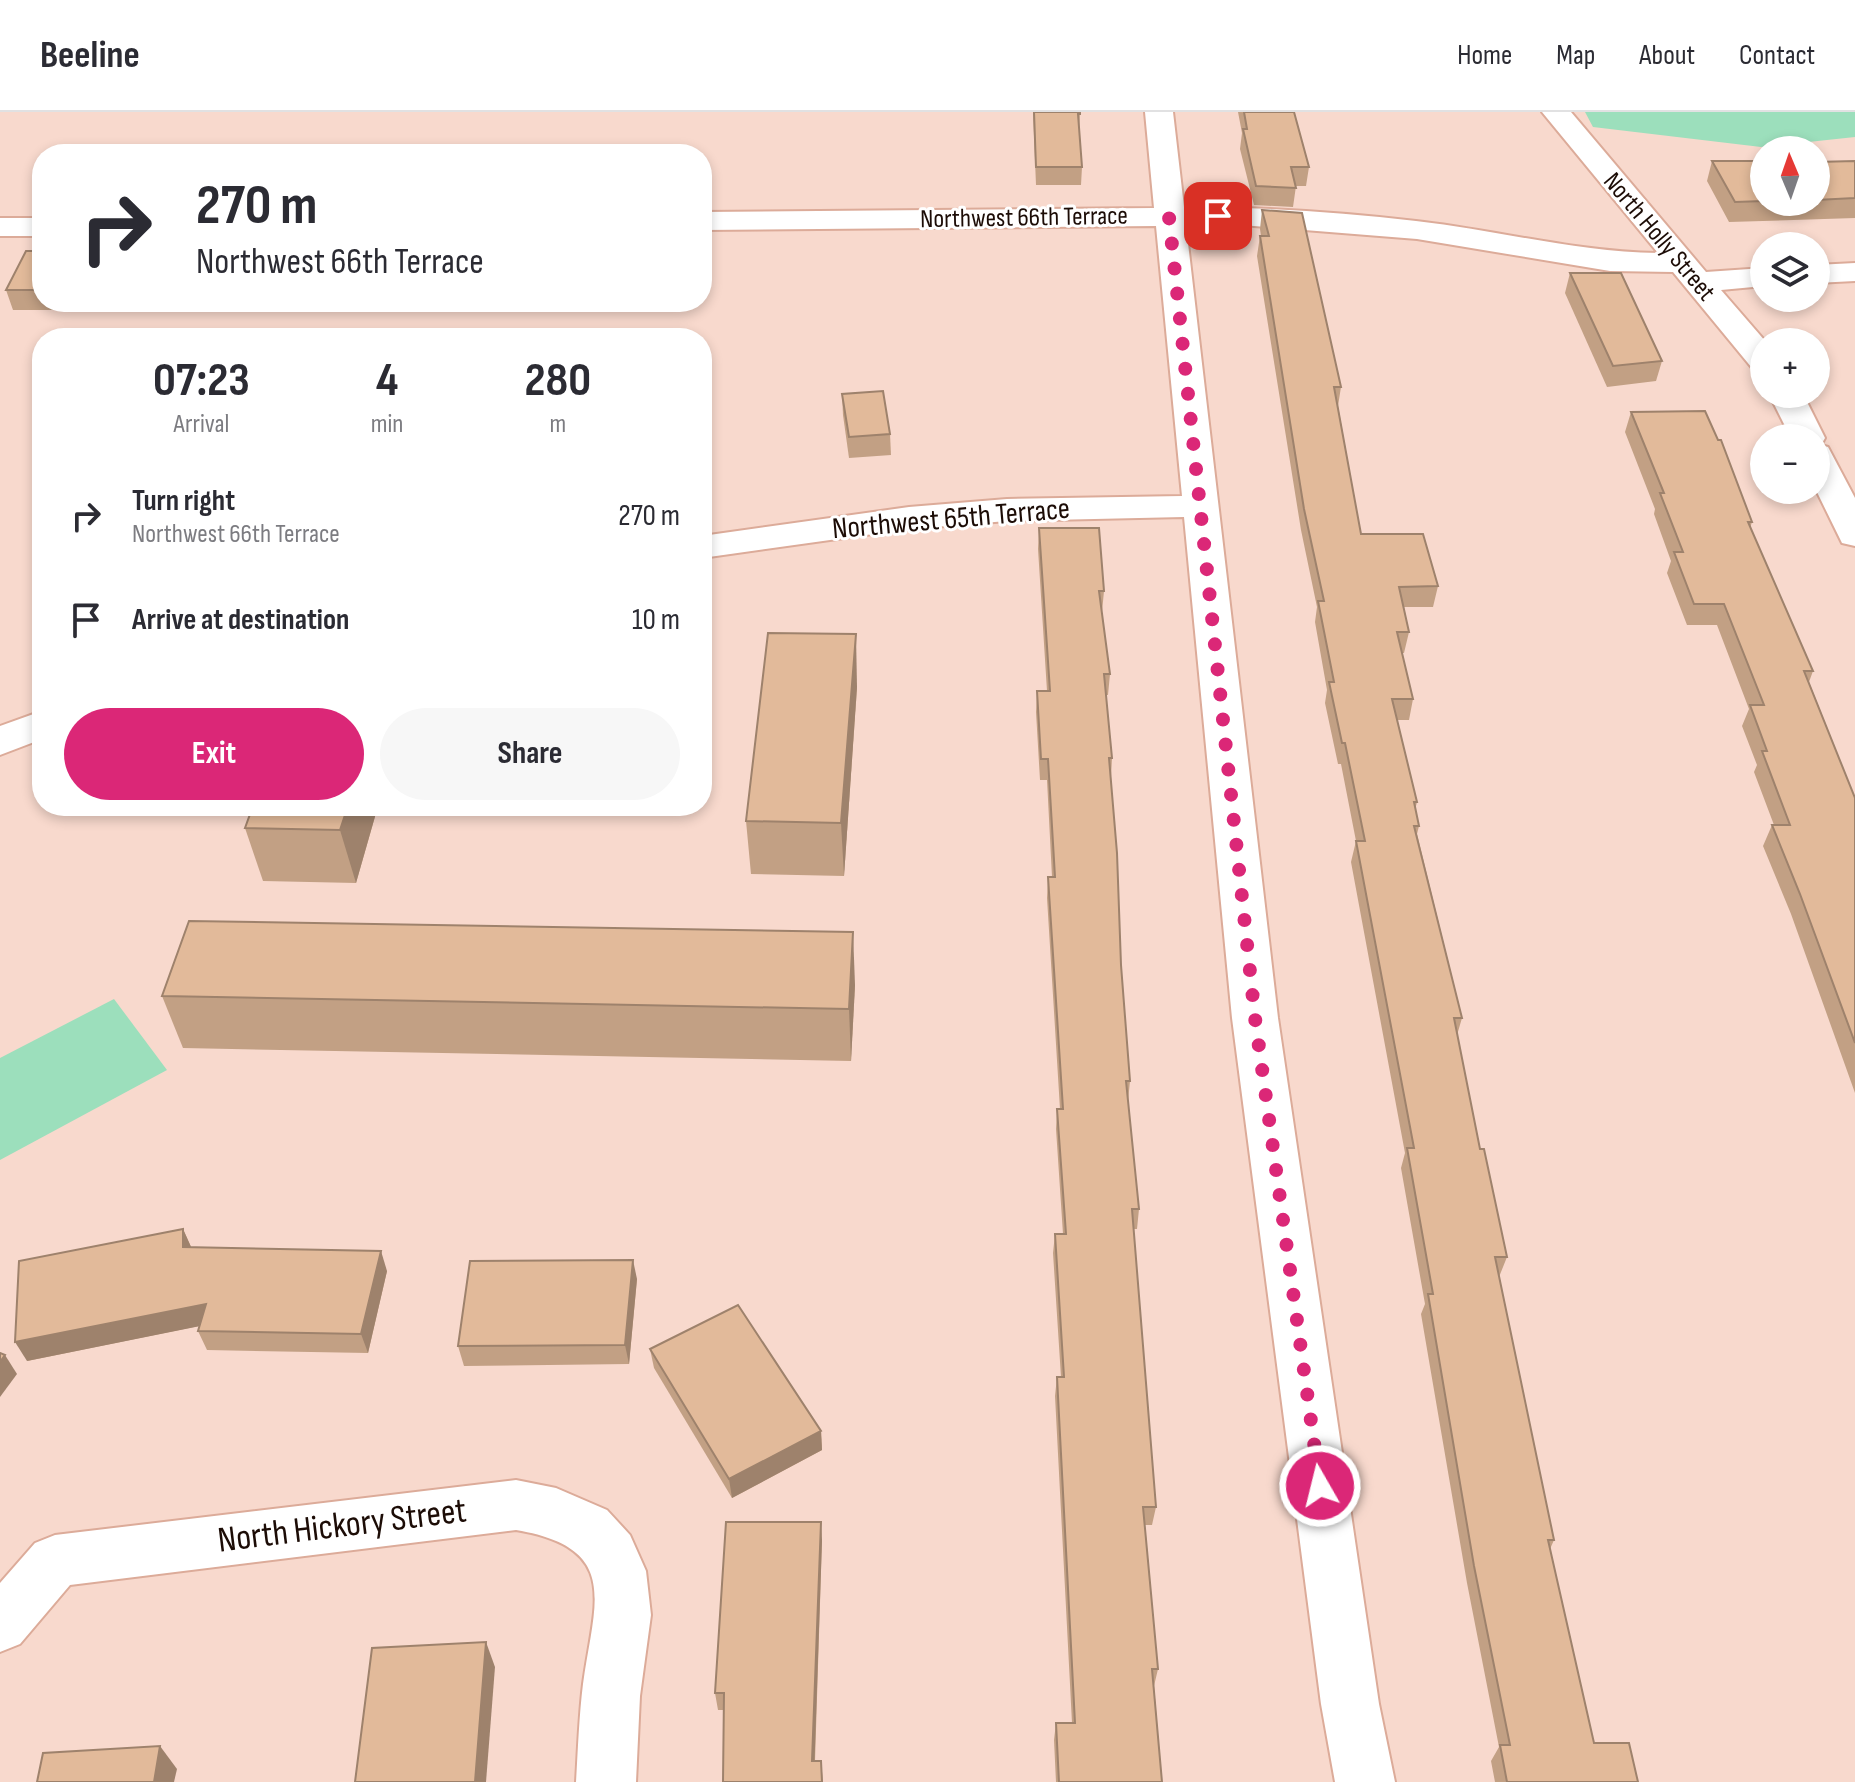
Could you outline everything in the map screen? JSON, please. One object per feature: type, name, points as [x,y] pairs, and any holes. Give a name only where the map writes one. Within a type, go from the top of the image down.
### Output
[{"type":"street","points":[[1159,112],[1255,1018],[1350,1704],[1365,1782]]},
{"type":"street","name":"North Holly Street","points":[[1556,112],[1750,345]]},
{"type":"street","name":"Northwest 66th Terrace","points":[[712,221],[1169,217],[1303,219],[1417,230],[1687,272],[1750,276]]},
{"type":"street","points":[[0,227],[32,227]]},
{"type":"street","points":[[1830,273],[1855,272]]},
{"type":"street","points":[[1830,483],[1855,535]]},
{"type":"street","name":"Northwest 65th Terrace","points":[[712,546],[909,518],[1007,510],[1201,506]]},
{"type":"street","points":[[0,741],[32,728]]},
{"type":"street","name":"North Hickory Street","points":[[0,1625],[55,1561],[516,1505],[557,1511],[591,1529],[614,1558],[623,1595],[612,1687],[606,1782]]},
{"type":"green space","points":[[1585,112],[1855,112],[1855,137],[1830,140],[1830,136],[1750,136],[1750,146],[1593,127]]},
{"type":"green space","points":[[114,999],[167,1070],[0,1160],[0,1058]]},
{"type":"building","points":[[1034,112],[1080,112],[1082,167],[1036,167]]},
{"type":"building","points":[[1244,112],[1294,112],[1309,167],[1291,167],[1296,188],[1256,186],[1243,129],[1247,129]]},
{"type":"building","points":[[1712,161],[1750,161],[1750,201],[1735,202]]},
{"type":"building","points":[[1855,161],[1855,198],[1830,199],[1830,162]]},
{"type":"building","points":[[1262,210],[1302,213],[1341,387],[1334,387],[1361,534],[1423,534],[1438,586],[1399,587],[1409,632],[1397,632],[1413,699],[1392,699],[1417,802],[1414,802],[1419,826],[1414,826],[1462,1018],[1454,1018],[1480,1149],[1484,1149],[1507,1257],[1495,1257],[1554,1540],[1548,1540],[1594,1743],[1629,1743],[1638,1782],[1507,1782],[1500,1745],[1510,1745],[1474,1566],[1428,1294],[1433,1294],[1407,1148],[1414,1148],[1356,841],[1365,841],[1329,682],[1334,682],[1318,601],[1324,601],[1304,509],[1260,236],[1269,236]]},
{"type":"building","points":[[26,251],[32,251],[32,290],[6,290]]},
{"type":"building","points":[[1570,273],[1621,273],[1662,361],[1613,366]]},
{"type":"building","points":[[883,391],[890,434],[849,437],[842,394]]},
{"type":"building","points":[[1705,411],[1718,440],[1721,440],[1752,522],[1748,522],[1813,671],[1804,671],[1855,798],[1855,1043],[1772,825],[1790,825],[1762,751],[1767,751],[1750,705],[1764,705],[1724,604],[1694,604],[1674,552],[1683,552],[1660,493],[1664,493],[1631,412]]},
{"type":"building","points":[[1039,528],[1099,528],[1104,591],[1099,591],[1110,674],[1104,674],[1112,758],[1109,758],[1130,1081],[1126,1081],[1139,1209],[1132,1209],[1156,1507],[1143,1507],[1158,1669],[1152,1669],[1162,1782],[1059,1782],[1056,1723],[1075,1723],[1057,1377],[1064,1377],[1055,1234],[1066,1234],[1057,1109],[1063,1109],[1048,877],[1055,877],[1048,759],[1041,759],[1037,691],[1050,691]]},
{"type":"building","points":[[768,633],[856,634],[841,823],[746,821]]},
{"type":"building","points":[[249,816],[345,816],[340,830],[245,828]]},
{"type":"building","points":[[189,921],[853,932],[849,1009],[162,996]]},
{"type":"building","points":[[183,1229],[183,1247],[381,1251],[361,1334],[198,1331],[206,1304],[15,1342],[19,1261]]},
{"type":"building","points":[[633,1260],[625,1345],[458,1346],[470,1261]]},
{"type":"building","points":[[738,1305],[821,1431],[729,1479],[650,1349]]},
{"type":"building","points":[[726,1522],[821,1522],[812,1761],[821,1761],[822,1782],[723,1782],[724,1693],[715,1693]]},
{"type":"building","points":[[486,1642],[475,1782],[355,1782],[372,1648]]},
{"type":"building","points":[[160,1746],[154,1782],[37,1782],[43,1753]]},
{"type":"route","points":[[1218,216],[1169,217],[1255,1018],[1320,1486]]}]
